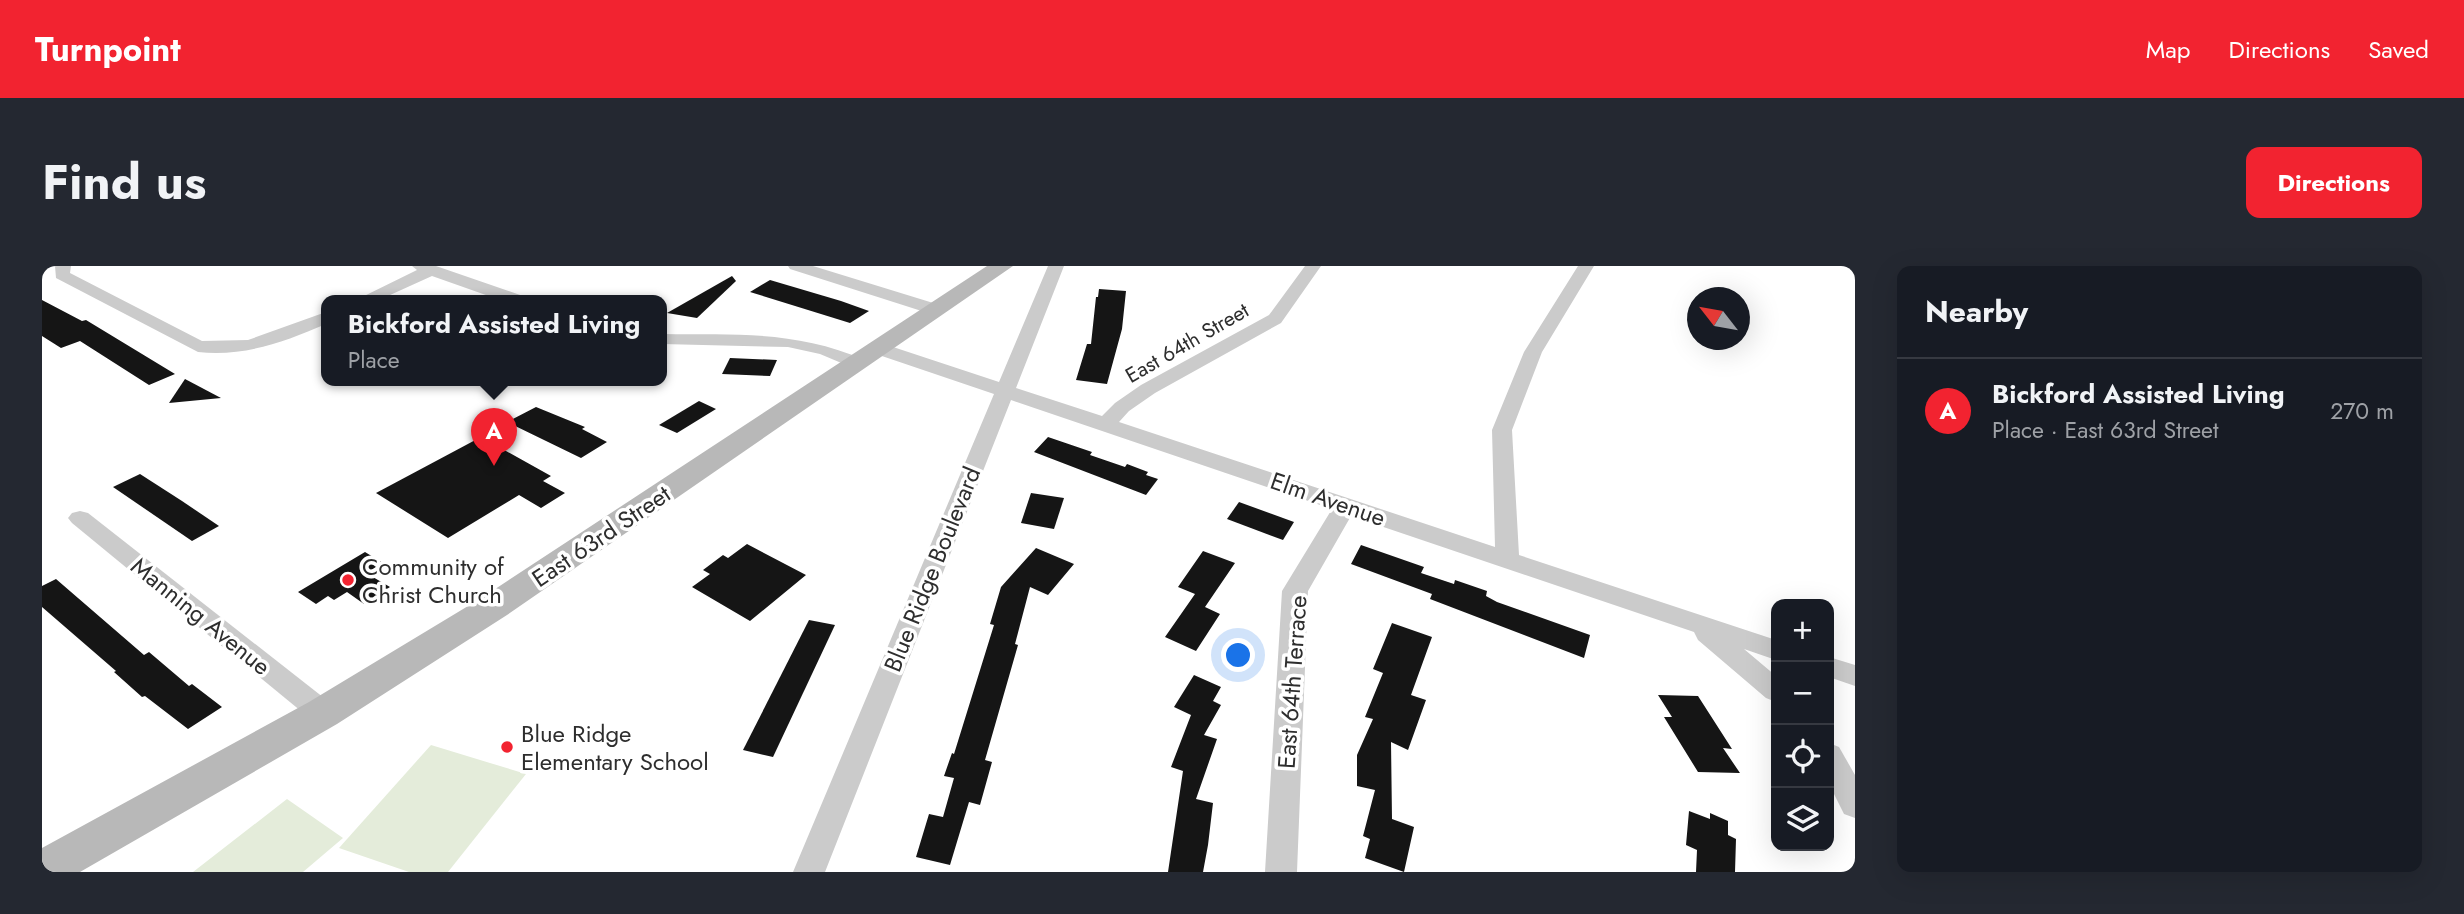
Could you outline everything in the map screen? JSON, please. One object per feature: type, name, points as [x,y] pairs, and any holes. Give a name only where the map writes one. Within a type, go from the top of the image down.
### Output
[{"type":"main road","name":"East 63rd Street","points":[[42,871],[323,713],[495,606],[1002,266]]},
{"type":"street","points":[[63,266],[62,275],[198,346],[214,349],[238,348],[273,340],[321,319]]},
{"type":"street","points":[[796,266],[937,310]]},
{"type":"street","name":"Blue Ridge Boulevard","points":[[809,872],[1056,266]]},
{"type":"street","name":"East 64th Street","points":[[1106,424],[1122,407],[1147,389],[1275,319],[1297,293],[1313,266]]},
{"type":"street","points":[[1507,559],[1502,430],[1533,352],[1586,266]]},
{"type":"street","points":[[374,295],[425,268],[503,295]]},
{"type":"street","name":"Elm Avenue","points":[[667,339],[788,342],[826,351],[869,356],[1004,390],[1771,647]]},
{"type":"street","name":"East 64th Terrace","points":[[1281,872],[1295,592],[1346,505]]},
{"type":"street","name":"Manning Avenue","points":[[80,518],[323,713]]},
{"type":"street","points":[[1699,624],[1771,687]]},
{"type":"street","points":[[1834,669],[1855,676]]},
{"type":"street","points":[[1834,765],[1855,805]]},
{"type":"green space","points":[[431,745],[526,774],[448,872],[409,872],[339,848]]},
{"type":"green space","points":[[287,799],[343,838],[303,872],[193,872]]},
{"type":"building","points":[[732,276],[736,281],[697,318],[667,313]]},
{"type":"building","points":[[770,280],[869,311],[850,323],[750,292]]},
{"type":"building","points":[[1099,289],[1126,291],[1122,329],[1107,384],[1076,380],[1087,344],[1091,344]]},
{"type":"building","points":[[42,300],[82,321],[86,320],[175,374],[149,385],[80,341],[61,348],[42,336]]},
{"type":"building","points":[[730,358],[777,360],[770,376],[722,374]]},
{"type":"building","points":[[185,379],[221,398],[169,403]]},
{"type":"building","points":[[699,401],[716,409],[677,433],[659,425]]},
{"type":"building","points":[[536,407],[585,427],[582,429],[607,442],[581,458],[507,422]]},
{"type":"building","points":[[481,437],[551,476],[543,481],[565,493],[541,508],[519,495],[448,538],[376,493]]},
{"type":"building","points":[[1048,437],[1092,452],[1090,455],[1148,472],[1146,475],[1158,479],[1146,495],[1034,452]]},
{"type":"building","points":[[140,474],[219,526],[192,541],[113,487]]},
{"type":"building","points":[[1031,493],[1064,498],[1054,529],[1021,523]]},
{"type":"building","points":[[1239,502],[1294,522],[1283,540],[1227,519]]},
{"type":"building","points":[[747,544],[806,575],[750,621],[692,587],[710,574],[703,570],[723,555],[728,558]]},
{"type":"building","points":[[1361,545],[1424,567],[1421,573],[1454,584],[1455,580],[1487,591],[1486,596],[1497,602],[1590,635],[1584,658],[1430,599],[1432,594],[1351,564]]},
{"type":"building","points":[[1036,548],[1074,564],[1048,595],[1030,587],[1015,644],[1018,645],[985,760],[992,762],[980,805],[969,802],[950,865],[916,857],[929,814],[943,817],[954,778],[944,776],[952,753],[954,754],[994,625],[990,624],[1001,587]]},
{"type":"building","points":[[1203,551],[1235,563],[1205,607],[1220,614],[1196,651],[1165,637],[1195,594],[1178,587]]},
{"type":"building","name":"Community of Christ Church","points":[[365,552],[383,563],[366,573],[390,587],[364,604],[347,592],[334,600],[328,596],[316,604],[298,592]]},
{"type":"building","points":[[56,579],[144,655],[149,652],[189,686],[192,684],[222,707],[188,729],[145,696],[142,697],[42,607],[42,586]]},
{"type":"building","points":[[809,620],[835,625],[773,757],[743,750]]},
{"type":"building","points":[[1392,623],[1432,637],[1411,695],[1426,700],[1408,750],[1391,742],[1392,819],[1414,827],[1404,872],[1365,858],[1370,839],[1363,836],[1375,790],[1357,786],[1357,755],[1373,719],[1365,717],[1383,673],[1373,669]]},
{"type":"building","points":[[1194,675],[1221,687],[1213,701],[1221,705],[1204,735],[1217,739],[1196,799],[1213,803],[1208,845],[1203,872],[1168,872],[1183,771],[1171,767],[1191,715],[1174,707]]},
{"type":"building","points":[[1658,695],[1698,696],[1732,749],[1723,748],[1740,773],[1698,772],[1664,717],[1672,717]]},
{"type":"building","points":[[1689,811],[1710,819],[1710,813],[1728,821],[1728,835],[1736,839],[1735,872],[1696,872],[1697,850],[1686,845]]},
{"type":"place","name":"Bickford Assisted Living","points":[[494,466]]},
{"type":"place","name":"Community of Christ Church","points":[[348,580]]},
{"type":"place","name":"Blue Ridge Elementary School","points":[[507,747]]}]
